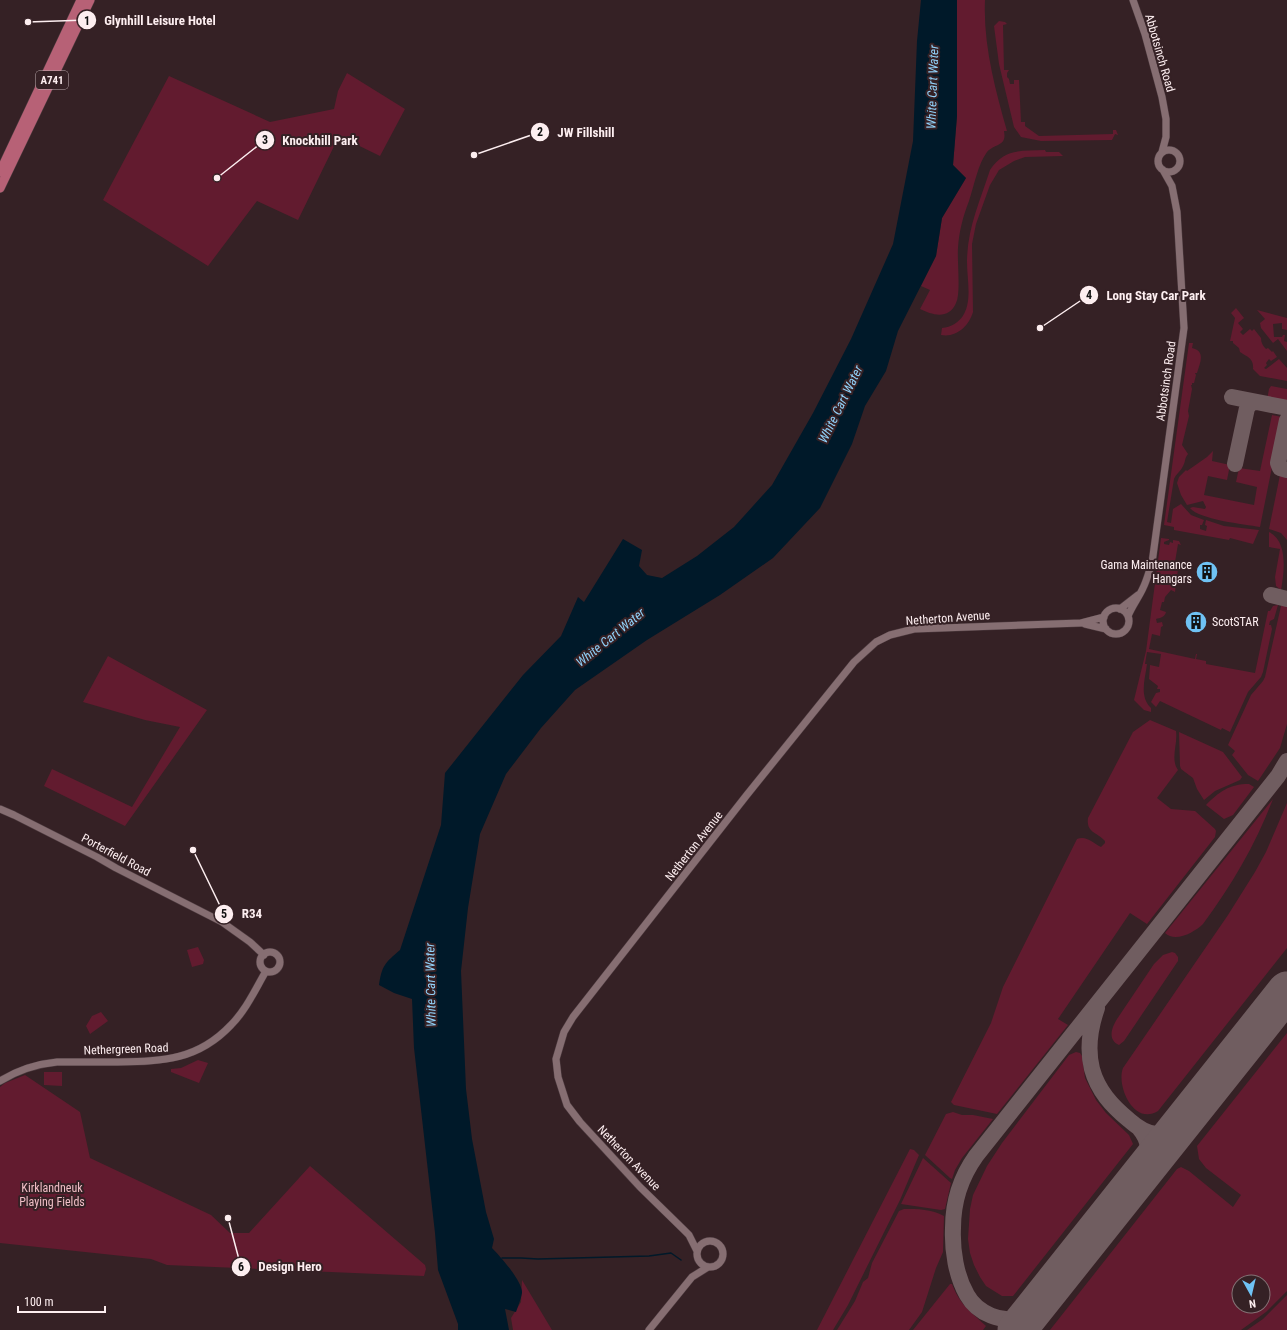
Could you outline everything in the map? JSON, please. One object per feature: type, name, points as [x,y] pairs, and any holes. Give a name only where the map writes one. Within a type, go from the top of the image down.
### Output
[{"type":"main road","name":"A741","points":[[0,188],[7,159],[81,0]]},
{"type":"main road","name":"A741","points":[[0,172],[90,0]]},
{"type":"street","name":"Abbotsinch Road","points":[[1133,0],[1145,34],[1162,97],[1166,119],[1166,137],[1162,152]]},
{"type":"street","name":"Abbotsinch Road","points":[[1166,137],[1173,151]]},
{"type":"street","points":[[1167,150],[1173,151],[1177,154],[1180,159],[1176,170],[1170,172],[1159,167],[1159,156],[1162,152],[1167,150]]},
{"type":"street","name":"Abbotsinch Road","points":[[1128,616],[1148,577],[1152,563],[1184,328],[1177,212],[1172,186],[1163,170]]},
{"type":"street","name":"Abbotsinch Road","points":[[1172,186],[1176,170]]},
{"type":"street","points":[[1120,609],[1138,595]]},
{"type":"street","points":[[1117,608],[1120,609],[1126,612],[1129,626],[1124,632],[1116,634],[1108,632],[1104,625],[1104,617],[1109,610],[1117,608]]},
{"type":"street","name":"Netherton Avenue","points":[[703,1242],[689,1235],[640,1187],[580,1122],[567,1105],[558,1077],[556,1059],[564,1032],[573,1017],[746,796],[854,662],[876,642],[890,635],[914,629],[1081,623],[1104,617]]},
{"type":"street","name":"Netherton Avenue","points":[[1081,623],[1106,629]]},
{"type":"street","name":"Porterfield Road","points":[[0,809],[97,857],[222,922],[264,954]]},
{"type":"street","points":[[264,954],[274,954],[280,961],[278,968],[273,972],[266,971],[262,968],[260,962],[264,954]]},
{"type":"street","name":"Nethergreen Road","points":[[0,1081],[28,1067],[42,1064],[57,1062],[158,1061],[175,1058],[196,1050],[216,1039],[232,1025],[245,1008],[266,971]]},
{"type":"street","name":"Netherton Avenue","points":[[689,1235],[697,1251]]},
{"type":"street","points":[[649,1330],[692,1277],[698,1261],[697,1251],[700,1244],[711,1240],[721,1246],[723,1254],[721,1261],[715,1266],[708,1267],[692,1277]]},
{"type":"street","points":[[698,1261],[708,1267]]},
{"type":"green space","points":[[957,0],[985,0],[988,50],[994,83],[1007,131],[1004,131],[1004,140],[987,152],[979,169],[963,218],[959,236],[959,285],[956,303],[949,312],[940,315],[920,309],[930,290],[921,286],[936,256],[942,218],[966,178],[953,165],[957,116]]},
{"type":"green space","points":[[999,21],[1007,24],[1003,25],[1004,70],[1009,70],[1007,77],[1010,84],[1014,84],[1014,80],[1019,80],[1021,122],[1025,122],[1025,126],[1039,136],[1113,134],[1113,130],[1116,130],[1118,135],[1115,134],[1112,140],[1041,141],[1021,137],[1014,127],[999,64],[994,26]]},
{"type":"green space","points":[[347,73],[405,109],[380,156],[339,136],[298,220],[257,201],[208,266],[103,200],[169,76],[270,122],[334,109],[338,91]]},
{"type":"green space","points":[[1045,150],[1046,152],[1059,152],[1063,156],[1025,157],[1014,161],[999,170],[990,185],[976,224],[972,244],[973,312],[965,326],[957,333],[952,335],[941,335],[942,328],[952,326],[962,317],[968,302],[967,262],[969,238],[990,170],[995,163],[1007,154],[1021,151]]},
{"type":"green space","points":[[1236,308],[1244,318],[1238,323],[1243,329],[1240,332],[1243,335],[1250,329],[1252,331],[1254,329],[1261,338],[1264,347],[1266,349],[1268,348],[1272,352],[1273,351],[1277,357],[1271,361],[1269,359],[1264,368],[1266,369],[1279,359],[1287,368],[1287,381],[1260,376],[1253,369],[1253,363],[1250,359],[1240,352],[1239,348],[1233,343],[1233,341],[1230,341],[1235,318],[1231,313]]},
{"type":"green space","points":[[1257,310],[1287,318],[1287,330],[1282,329],[1282,323],[1273,324],[1274,337],[1282,337],[1285,335],[1284,341],[1287,342],[1287,351],[1278,339],[1273,343],[1261,328],[1260,323],[1265,319]]},
{"type":"green space","points":[[1189,343],[1193,343],[1192,348],[1199,352],[1201,358],[1197,373],[1195,373],[1194,383],[1191,385],[1192,389],[1188,411],[1189,416],[1182,445],[1188,454],[1182,468],[1174,479],[1167,522],[1171,523],[1173,509],[1181,504],[1191,515],[1204,520],[1202,525],[1200,525],[1200,529],[1206,531],[1206,520],[1224,526],[1259,530],[1253,544],[1230,538],[1229,540],[1174,530],[1174,527],[1164,525]]},
{"type":"green space","points":[[1271,386],[1287,389],[1287,403],[1267,400]]},
{"type":"green space","points":[[1272,415],[1282,417],[1260,527],[1203,516],[1190,508],[1205,509],[1206,507],[1203,501],[1187,505],[1181,495],[1177,483],[1179,477],[1186,470],[1187,471],[1207,457],[1213,451],[1212,461],[1230,465],[1227,480],[1208,476],[1204,495],[1254,505],[1257,487],[1236,482],[1239,468],[1260,471]]},
{"type":"green space","points":[[1280,475],[1287,477],[1287,540],[1281,533],[1269,529]]},
{"type":"green space","points":[[1269,532],[1275,536],[1282,549],[1284,564],[1281,590],[1276,586],[1275,577],[1280,549],[1269,547]]},
{"type":"green space","points":[[1161,538],[1169,539],[1164,542],[1164,544],[1169,545],[1170,542],[1173,543],[1173,540],[1179,541],[1181,545],[1178,544],[1174,568],[1178,569],[1175,592],[1171,590],[1165,597],[1164,602],[1162,602],[1160,610],[1166,612],[1165,615],[1156,619],[1157,623],[1162,622],[1163,626],[1161,627],[1160,636],[1152,634],[1149,649],[1195,659],[1197,654],[1196,659],[1206,661],[1206,664],[1255,673],[1268,611],[1270,611],[1273,606],[1278,605],[1274,619],[1270,621],[1269,625],[1271,625],[1272,629],[1263,672],[1261,677],[1248,692],[1230,732],[1222,728],[1221,730],[1160,701],[1156,707],[1151,702],[1156,693],[1160,692],[1160,689],[1157,689],[1158,686],[1149,679],[1150,665],[1159,667],[1161,654],[1147,652],[1144,693],[1147,704],[1151,708],[1151,712],[1144,710],[1134,700],[1146,651]]},
{"type":"green space","points":[[1281,606],[1287,606],[1287,724],[1280,748],[1258,781],[1248,775],[1232,755],[1235,751],[1228,745],[1251,695],[1265,677]]},
{"type":"green space","points":[[108,656],[207,710],[125,826],[44,786],[52,769],[132,807],[180,727],[145,720],[83,702]]},
{"type":"green space","points":[[1150,720],[1176,731],[1174,756],[1178,770],[1157,798],[1171,809],[1195,811],[1215,829],[1215,837],[1147,924],[1130,913],[1058,1019],[1068,1025],[997,1114],[954,1105],[951,1102],[991,1023],[1003,987],[1077,839],[1083,838],[1089,840],[1101,847],[1105,843],[1102,838],[1090,829],[1088,818],[1133,732]]},
{"type":"green space","points":[[1179,732],[1223,752],[1242,777],[1240,780],[1215,791],[1204,800],[1197,789],[1193,778],[1181,769]]},
{"type":"green space","points":[[1249,784],[1254,787],[1233,815],[1224,819],[1206,805],[1215,796],[1230,787]]},
{"type":"green space","points":[[1273,799],[1251,848],[1224,894],[1203,924],[1190,933],[1179,937],[1169,936],[1165,933]]},
{"type":"green space","points":[[1287,803],[1287,948],[1158,1111],[1149,1114],[1141,1113],[1129,1102],[1125,1093],[1122,1084],[1123,1068],[1228,915],[1255,872],[1266,852]]},
{"type":"green space","points":[[198,947],[204,960],[203,964],[192,967],[187,950]]},
{"type":"green space","points":[[1172,952],[1178,957],[1178,961],[1124,1041],[1119,1045],[1115,1043],[1112,1033],[1117,1019],[1154,964],[1163,955]]},
{"type":"green space","points":[[101,1012],[108,1021],[90,1034],[86,1026],[92,1016]]},
{"type":"green space","points":[[1287,1033],[1287,1291],[1271,1307],[1271,1274],[1231,1274],[1231,1314],[1263,1314],[1241,1330],[1050,1330],[1177,1169],[1181,1167],[1189,1171],[1233,1207],[1241,1195],[1206,1168],[1199,1159],[1197,1146]]},
{"type":"green space","points":[[1076,1052],[1080,1053],[1082,1056],[1085,1078],[1096,1100],[1106,1113],[1129,1135],[1133,1144],[1013,1296],[1002,1296],[986,1286],[974,1265],[970,1253],[968,1239],[970,1209],[973,1195],[987,1166],[1002,1143],[1069,1055]]},
{"type":"green space","points":[[198,1060],[208,1063],[199,1083],[171,1072],[171,1069],[181,1068]]},
{"type":"green space","points":[[44,1072],[62,1072],[62,1086],[44,1085]]},
{"type":"green space","name":"Kirklandneuk Playing Fields","points":[[25,1075],[80,1112],[90,1158],[211,1215],[230,1233],[249,1233],[310,1166],[425,1265],[426,1269],[424,1276],[167,1265],[151,1259],[0,1243],[0,1087],[5,1083]]},
{"type":"green space","points":[[953,1112],[962,1115],[973,1115],[993,1119],[962,1158],[952,1179],[925,1155],[946,1114]]},
{"type":"green space","points":[[910,1149],[914,1150],[919,1155],[900,1200],[848,1305],[833,1330],[817,1330]]},
{"type":"green space","points":[[923,1158],[951,1183],[945,1209],[941,1210],[901,1204]]},
{"type":"green space","points":[[904,1209],[919,1209],[944,1216],[943,1252],[936,1268],[922,1312],[909,1330],[837,1330],[855,1301],[863,1282],[868,1278],[872,1263],[899,1211]]},
{"type":"green space","points":[[522,1280],[552,1330],[513,1330],[511,1318],[521,1302]]},
{"type":"green space","points":[[950,1284],[952,1284],[962,1303],[986,1326],[983,1330],[913,1330]]},
{"type":"green space","points":[[1287,1295],[1287,1330],[1247,1330],[1268,1314],[1271,1314],[1271,1311]]},
{"type":"water","name":"White Cart Water","points":[[921,0],[957,0],[957,116],[953,165],[966,178],[942,218],[936,256],[898,331],[886,371],[865,406],[852,444],[820,508],[773,558],[720,595],[647,640],[575,690],[541,728],[506,774],[480,834],[468,908],[461,971],[466,1089],[472,1139],[486,1212],[494,1239],[492,1248],[519,1282],[522,1293],[516,1312],[505,1309],[509,1330],[458,1330],[458,1324],[438,1270],[414,1048],[412,999],[394,993],[379,985],[381,973],[385,965],[400,950],[441,825],[445,773],[523,675],[561,636],[578,597],[584,602],[623,539],[642,550],[639,566],[647,575],[662,578],[697,556],[734,527],[772,485],[813,413],[851,339],[893,244],[913,141],[917,41]]},
{"type":"waterway","points":[[502,1258],[538,1259],[649,1256],[671,1253],[681,1260]]},
{"type":"taxiway","points":[[1232,397],[1287,408]]},
{"type":"taxiway","points":[[1235,464],[1247,408],[1251,403],[1256,402]]},
{"type":"taxiway","points":[[1287,420],[1278,463],[1280,468],[1287,470]]},
{"type":"taxiway","points":[[1271,595],[1287,599]]},
{"type":"taxiway","points":[[1037,1305],[1022,1316],[1007,1319],[999,1318],[991,1316],[977,1307],[971,1301],[963,1288],[957,1271],[954,1254],[953,1218],[956,1199],[966,1172],[976,1156],[1278,776],[1287,761]]},
{"type":"taxiway","points":[[1097,1008],[1091,1031],[1090,1061],[1098,1084],[1106,1098],[1132,1123],[1148,1132],[1156,1134],[1163,1133],[1173,1130],[1181,1124]]},
{"type":"taxiway","points":[[1139,1128],[1143,1133],[1148,1147],[1148,1157],[1145,1168]]},
{"type":"runway","points":[[1017,1330],[1287,991]]},
{"type":"place","name":"Glynhill Leisure Hotel","points":[[28,22]]},
{"type":"place","name":"JW Fillshill","points":[[474,155]]},
{"type":"place","name":"Knockhill Park","points":[[217,178]]},
{"type":"place","name":"Long Stay Car Park","points":[[1040,328]]},
{"type":"place","name":"Gama Maintenance Hangars","points":[[1207,572]]},
{"type":"place","name":"ScotSTAR","points":[[1196,622]]},
{"type":"place","name":"R34","points":[[193,850]]},
{"type":"place","name":"Design Hero","points":[[228,1218]]}]
